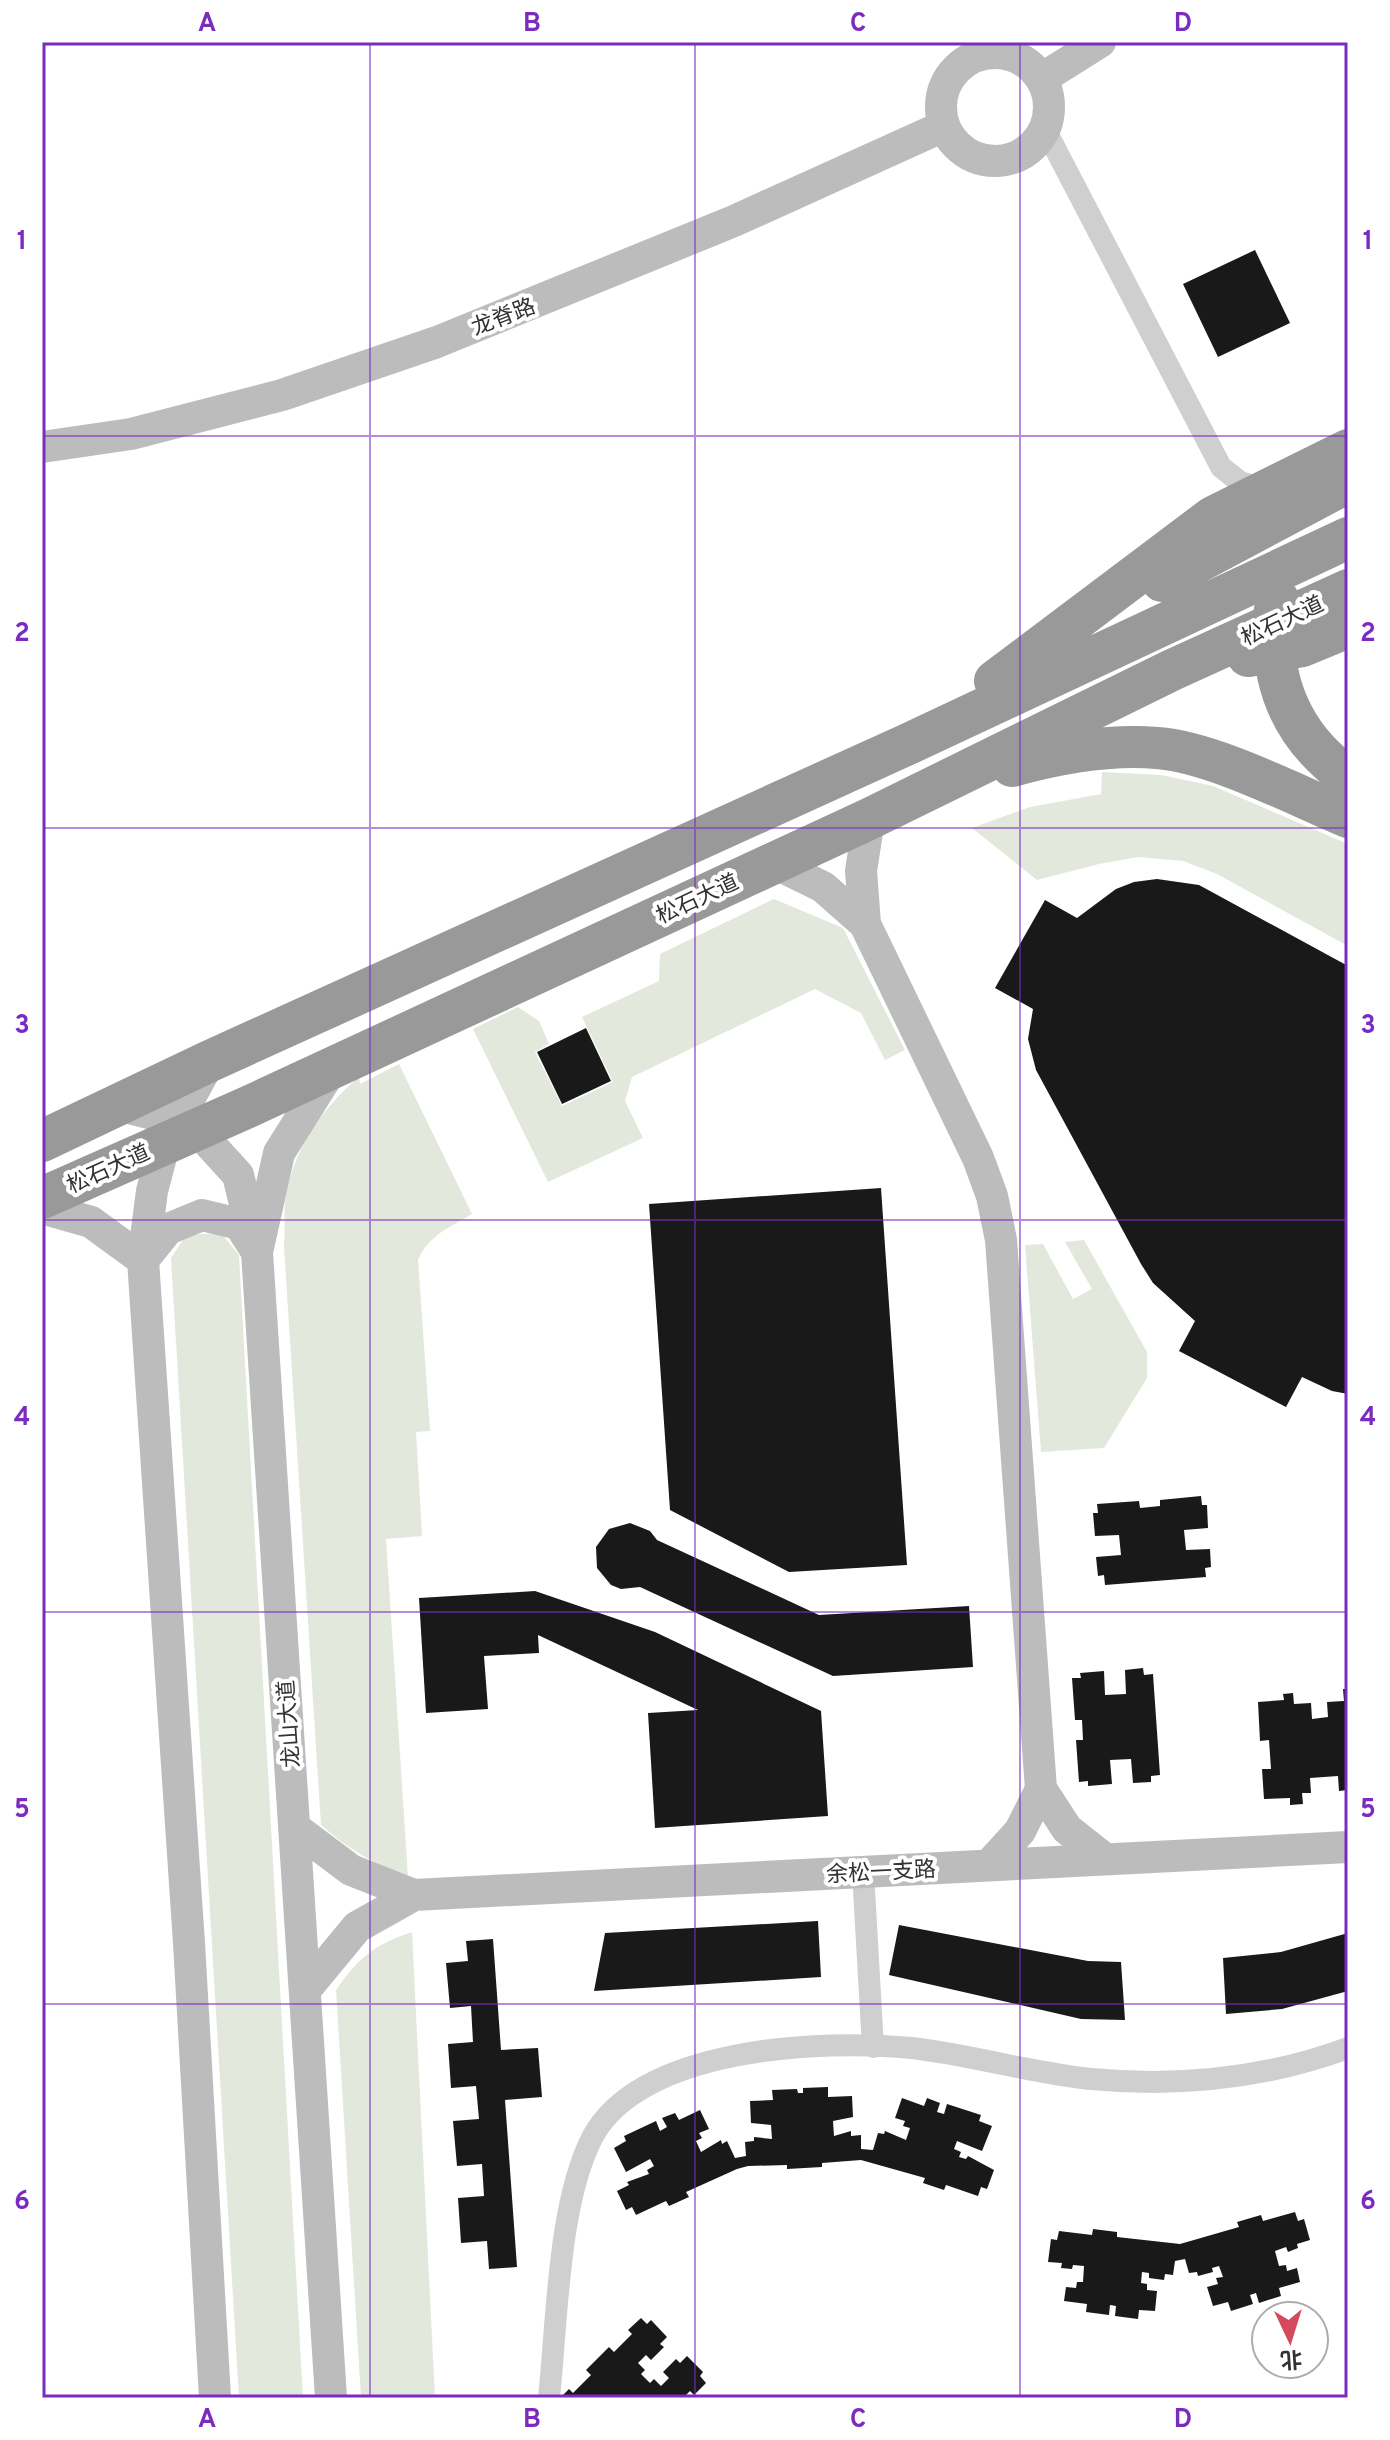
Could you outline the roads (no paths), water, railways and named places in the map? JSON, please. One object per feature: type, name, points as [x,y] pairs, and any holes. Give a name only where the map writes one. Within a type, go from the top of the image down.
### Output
[{"type":"highway","points":[[906,745],[1006,674],[1213,517],[1348,450]]},
{"type":"highway","points":[[1006,674],[1136,595],[1348,482]]},
{"type":"highway","points":[[1337,769],[1291,716],[1274,665],[1274,608],[1296,555],[1336,511],[1348,503]]},
{"type":"highway","points":[[42,1141],[210,1061],[906,745],[1348,538]]},
{"type":"highway","name":"松石大道","points":[[42,1198],[179,1130],[333,1067],[869,819],[1172,670],[1348,590]]},
{"type":"highway","points":[[1172,670],[1302,646],[1348,627]]},
{"type":"highway","points":[[926,790],[1030,761],[1097,748],[1160,748],[1214,761],[1348,817]]},
{"type":"street","points":[[1041,79],[1100,42]]},
{"type":"street","points":[[981,48],[1018,58],[1031,66],[1041,79],[1049,95],[1045,129],[1035,144],[1020,155],[1003,161],[984,160],[967,154],[944,126],[942,95],[948,80],[981,48]]},
{"type":"street","name":"龙脊路","points":[[42,447],[131,434],[282,395],[437,342],[734,221],[944,126]]},
{"type":"street","points":[[1045,129],[1221,467],[1240,482],[1269,490]]},
{"type":"street","points":[[1213,517],[1222,494],[1221,467]]},
{"type":"street","points":[[869,819],[861,871],[865,924],[978,1158],[992,1196],[1001,1240],[1041,1789],[1067,1829],[1105,1859]]},
{"type":"street","points":[[774,863],[823,887],[865,924]]},
{"type":"street","points":[[210,1061],[152,1191],[143,1260],[190,1959],[215,2398]]},
{"type":"street","name":"龙山大道","points":[[331,2398],[257,1252],[279,1153],[333,1067]]},
{"type":"street","points":[[117,1105],[179,1130],[238,1175],[257,1252]]},
{"type":"street","points":[[42,1208],[91,1222],[143,1260]]},
{"type":"street","points":[[143,1260],[168,1229],[202,1215],[239,1224],[257,1252]]},
{"type":"street","points":[[989,1865],[1020,1831],[1041,1789]]},
{"type":"street","points":[[295,1828],[351,1870],[414,1895]]},
{"type":"street","name":"余松一支路","points":[[414,1895],[1348,1847]]},
{"type":"street","points":[[863,1872],[873,2047]]},
{"type":"street","points":[[305,1990],[357,1927],[414,1895]]},
{"type":"street","points":[[549,2398],[561,2272],[577,2173],[595,2134],[623,2101],[660,2077],[718,2059],[780,2049],[873,2047],[911,2048],[1089,2079],[1183,2082],[1278,2068],[1348,2048]]}]
